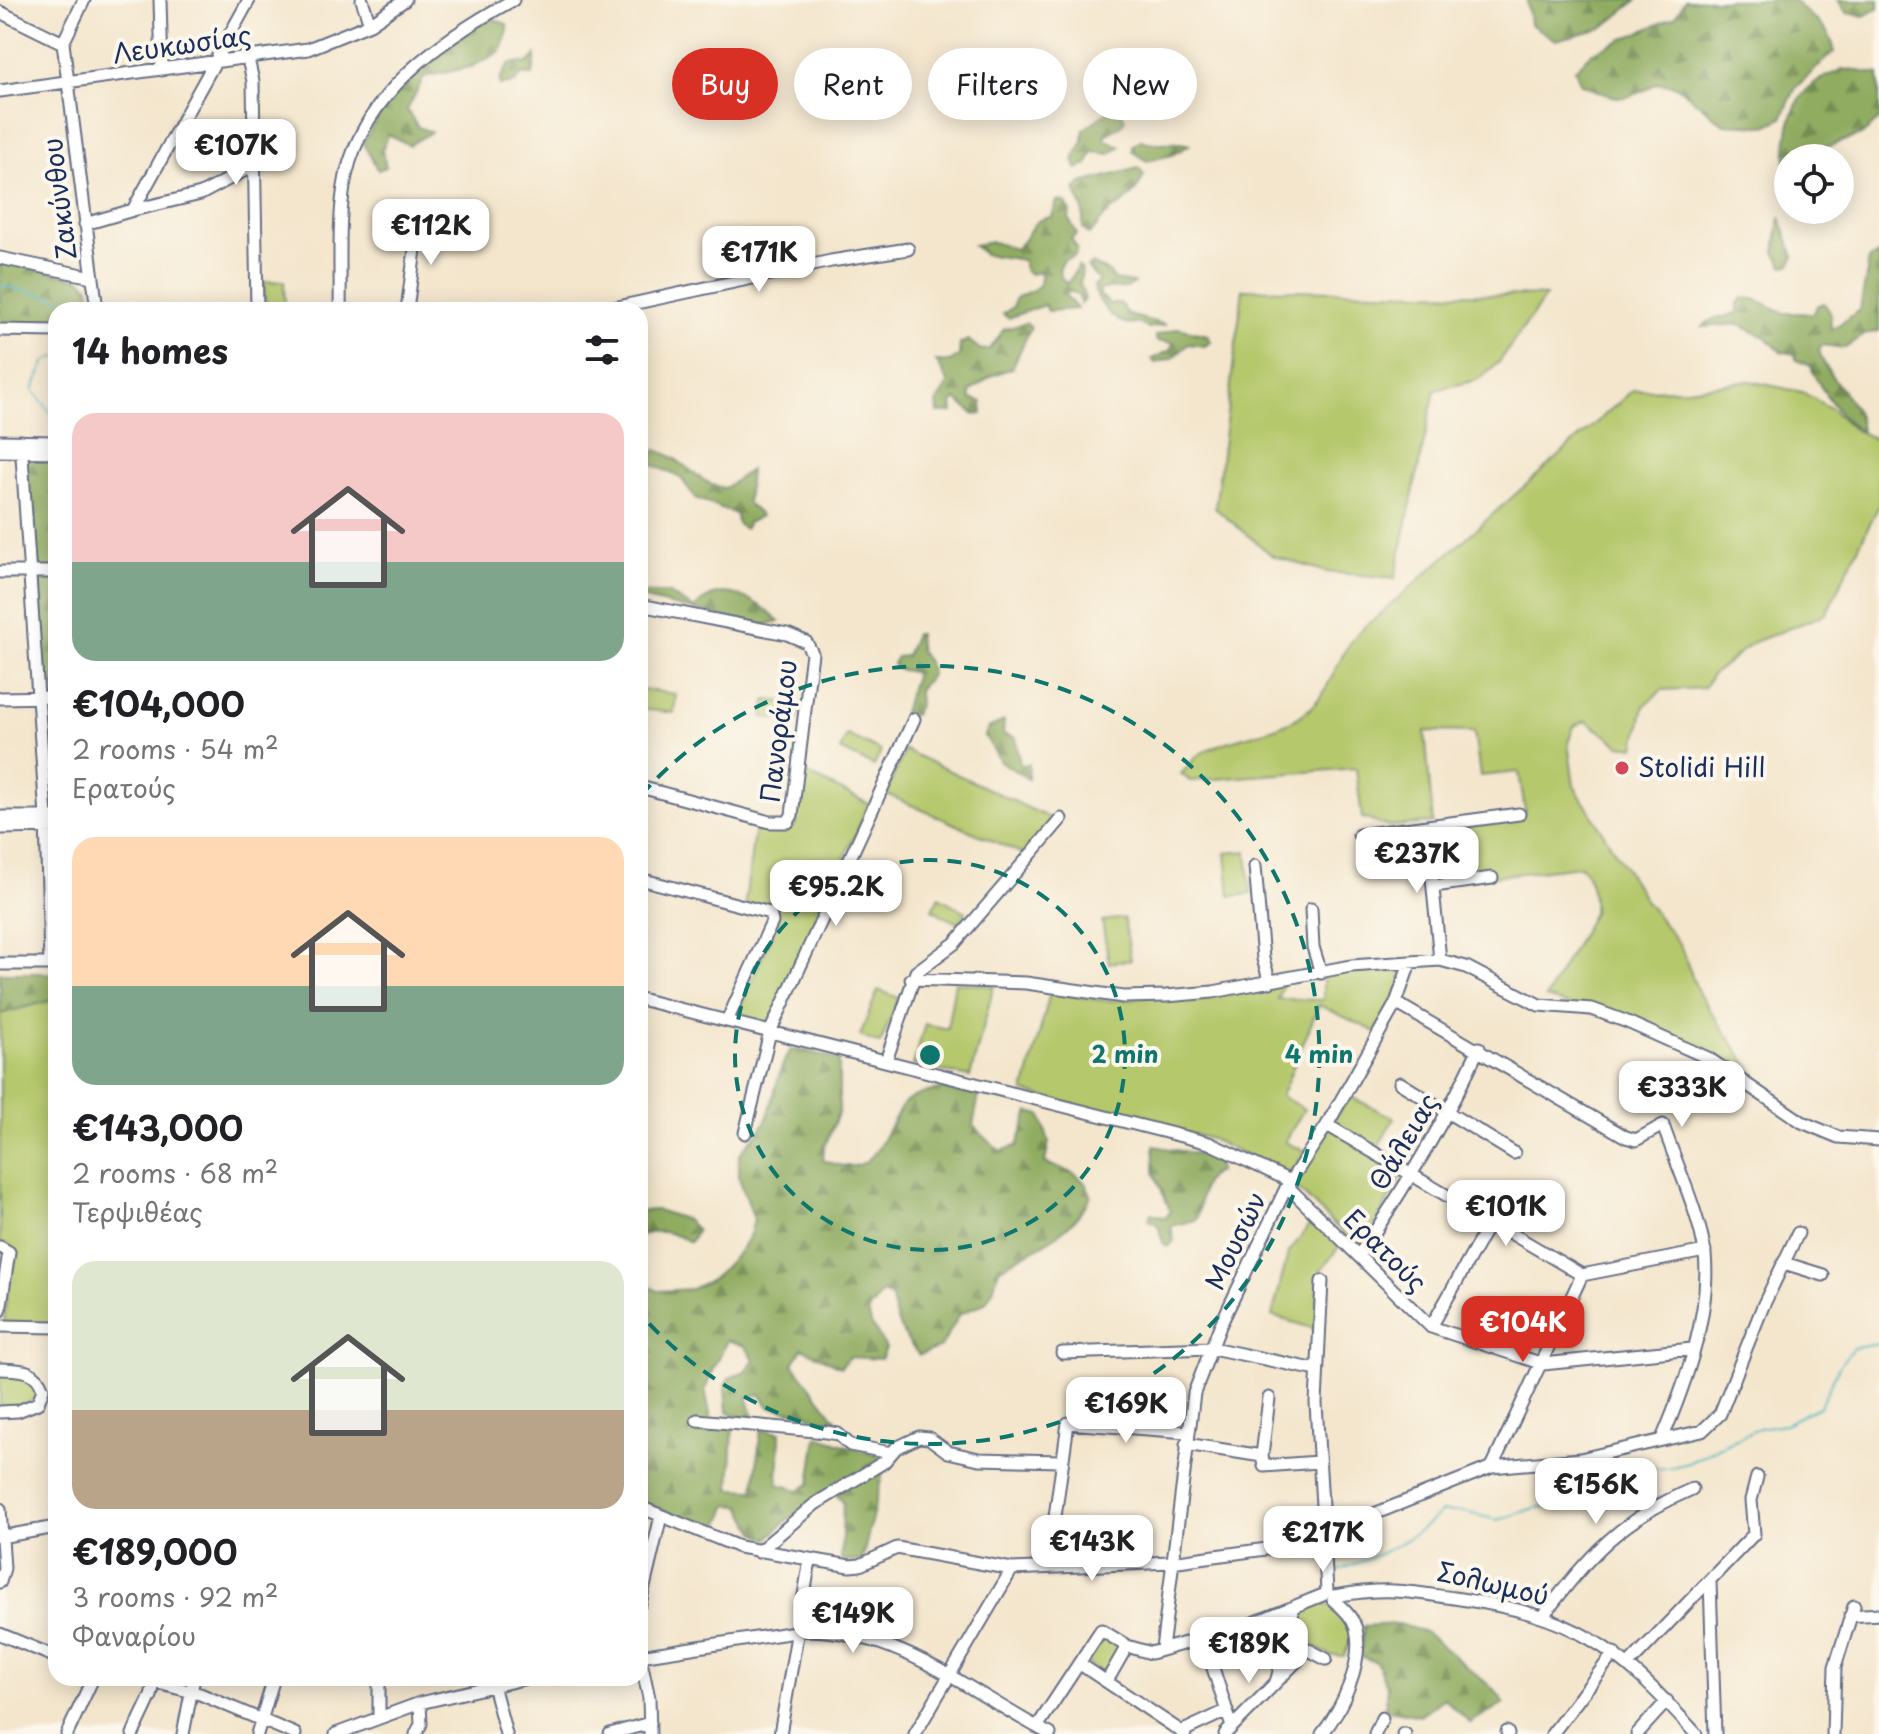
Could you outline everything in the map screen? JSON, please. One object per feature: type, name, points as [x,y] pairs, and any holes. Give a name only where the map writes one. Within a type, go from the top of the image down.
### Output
[{"type":"street","points":[[0,12],[63,43],[84,0]]},
{"type":"street","points":[[160,0],[162,70]]},
{"type":"street","points":[[133,210],[249,0]]},
{"type":"street","points":[[362,0],[370,24]]},
{"type":"street","name":"Λευκωσίας","points":[[0,91],[308,49],[370,24],[405,0]]},
{"type":"street","points":[[340,302],[345,185],[355,152],[373,117],[396,82],[416,64],[513,0]]},
{"type":"street","name":"Ζακύνθου","points":[[63,43],[96,302]]},
{"type":"street","points":[[248,59],[253,81],[257,302]]},
{"type":"street","points":[[85,224],[201,194],[253,166]]},
{"type":"street","points":[[408,302],[419,219]]},
{"type":"street","points":[[641,302],[831,261],[908,249]]},
{"type":"street","points":[[0,258],[92,277]]},
{"type":"street","points":[[0,330],[48,331]]},
{"type":"street","points":[[0,441],[48,451]]},
{"type":"street","points":[[0,451],[48,443]]},
{"type":"street","points":[[21,446],[37,697],[48,795]]},
{"type":"street","points":[[0,572],[48,572]]},
{"type":"street","name":"Πανοράμου","points":[[648,607],[787,634],[809,645],[812,662],[792,815],[788,822],[770,822],[648,789]]},
{"type":"street","points":[[0,698],[48,697]]},
{"type":"street","points":[[745,1133],[770,1032],[914,719]]},
{"type":"street","points":[[1359,835],[1519,814]]},
{"type":"street","points":[[0,817],[48,822]]},
{"type":"street","points":[[886,1061],[911,979],[955,943],[1061,819]]},
{"type":"street","points":[[0,828],[48,822]]},
{"type":"street","points":[[1427,827],[1440,960]]},
{"type":"street","points":[[1255,866],[1263,959],[1270,982]]},
{"type":"street","points":[[1434,886],[1492,878]]},
{"type":"street","points":[[648,881],[765,911],[772,922],[727,1021]]},
{"type":"street","points":[[1311,909],[1313,947],[1321,973]]},
{"type":"street","points":[[911,979],[1026,983],[1123,997],[1213,992],[1351,966],[1440,960],[1479,973],[1539,1005],[1592,1009],[1625,1021],[1708,1058],[1802,1122],[1838,1137],[1879,1140]]},
{"type":"street","name":"Μουσών","points":[[1162,1649],[1194,1393],[1288,1184],[1327,1125],[1396,1003],[1410,963]]},
{"type":"street","points":[[0,964],[48,964]]},
{"type":"street","name":"Ερατούς","points":[[648,1001],[1209,1143],[1288,1184],[1431,1327],[1543,1364],[1692,1349]]},
{"type":"street","points":[[1396,1003],[1479,1048],[1626,1137],[1636,1140],[1663,1125],[1705,1251],[1706,1284],[1692,1349],[1662,1439]]},
{"type":"street","name":"Θάλειας","points":[[1359,1255],[1415,1174],[1448,1116],[1479,1048]]},
{"type":"street","points":[[1400,1083],[1448,1116],[1514,1153]]},
{"type":"street","points":[[1327,1125],[1492,1219],[1582,1275],[1705,1251]]},
{"type":"street","points":[[1431,1327],[1492,1219]]},
{"type":"street","points":[[648,1510],[758,1552],[860,1565],[897,1548],[1012,1569],[1171,1562],[1296,1545],[1492,1467],[1580,1459],[1702,1431],[1720,1414],[1798,1233]]},
{"type":"street","points":[[0,1311],[9,1252],[2,1247]]},
{"type":"street","points":[[1784,1263],[1823,1275]]},
{"type":"street","points":[[1492,1467],[1543,1364],[1582,1275]]},
{"type":"street","points":[[1322,1281],[1317,1370],[1323,1535],[1329,1596],[1353,1622],[1357,1653],[1337,1714],[1322,1734]]},
{"type":"street","points":[[0,1326],[48,1327]]},
{"type":"street","points":[[1062,1353],[1212,1348],[1317,1370]]},
{"type":"street","points":[[0,1369],[29,1371],[37,1377],[43,1389],[38,1403],[31,1408],[0,1412]]},
{"type":"street","points":[[1269,1398],[1262,1456],[1264,1466],[1318,1462]]},
{"type":"street","points":[[697,1420],[838,1434],[850,1445],[891,1453]]},
{"type":"street","points":[[1048,1567],[1068,1423],[1187,1438],[1262,1456]]},
{"type":"street","points":[[758,1552],[815,1504],[891,1453],[925,1436],[948,1452],[979,1459],[1061,1461]]},
{"type":"street","points":[[1629,1664],[1754,1534],[1751,1500],[1757,1477]]},
{"type":"street","points":[[1544,1615],[1598,1547],[1632,1522],[1692,1489]]},
{"type":"street","points":[[0,1509],[4,1568],[0,1582]]},
{"type":"street","points":[[648,1570],[661,1516]]},
{"type":"street","points":[[1,1537],[48,1528]]},
{"type":"street","points":[[780,1734],[810,1560]]},
{"type":"street","points":[[915,1734],[1012,1569]]},
{"type":"street","points":[[1710,1581],[1715,1734]]},
{"type":"street","name":"Σολωμού","points":[[1162,1649],[1329,1596],[1400,1588],[1544,1615],[1629,1664],[1696,1734]]},
{"type":"street","points":[[1229,1731],[1298,1660],[1299,1645],[1291,1610]]},
{"type":"street","points":[[1833,1734],[1835,1667],[1852,1611],[1879,1614]]},
{"type":"street","points":[[1037,1727],[1101,1630],[1145,1653],[1162,1649]]},
{"type":"street","points":[[1276,1683],[1288,1641],[1295,1631]]},
{"type":"street","points":[[648,1655],[800,1632],[848,1635],[919,1659],[950,1674],[1050,1734]]},
{"type":"street","points":[[0,1634],[48,1654]]},
{"type":"street","points":[[1203,1637],[1226,1711],[1229,1731]]},
{"type":"street","points":[[1299,1645],[1326,1659]]},
{"type":"street","points":[[1107,1681],[1127,1646]]},
{"type":"street","points":[[1552,1734],[1614,1653]]},
{"type":"street","points":[[1080,1664],[1183,1733],[1226,1711]]},
{"type":"street","points":[[67,1734],[89,1686]]},
{"type":"street","points":[[133,1734],[153,1686]]},
{"type":"street","points":[[174,1686],[295,1734]]},
{"type":"street","points":[[183,1734],[193,1686]]},
{"type":"street","points":[[257,1734],[271,1686]]},
{"type":"street","points":[[379,1686],[379,1716]]},
{"type":"street","points":[[336,1734],[420,1703],[489,1686]]},
{"type":"street","points":[[493,1686],[506,1734]]},
{"type":"street","points":[[610,1734],[650,1728],[644,1686]]},
{"type":"street","points":[[1637,1734],[1667,1701]]},
{"type":"street","points":[[416,1734],[421,1724],[420,1703]]},
{"type":"street","points":[[1375,1734],[1382,1718]]},
{"type":"green space","points":[[1527,0],[1637,0],[1602,28],[1556,40],[1530,24]]},
{"type":"green space","points":[[1685,0],[1794,0],[1825,29],[1834,52],[1796,87],[1782,118],[1766,126],[1724,124],[1676,86],[1657,83],[1635,95],[1619,97],[1580,83],[1575,69],[1593,52],[1675,17]]},
{"type":"green space","points":[[1838,0],[1879,0],[1879,8],[1864,16],[1847,13]]},
{"type":"green space","points":[[494,14],[495,20],[507,24],[508,31],[500,52],[471,67],[424,77],[407,110],[418,127],[431,132],[409,145],[388,134],[382,150],[386,167],[378,170],[363,143],[390,100],[419,69]]},
{"type":"green space","points":[[536,55],[533,75],[521,75],[515,83],[500,85],[500,79],[510,63],[528,63]]},
{"type":"green space","points":[[1842,69],[1879,74],[1879,120],[1861,135],[1835,144],[1787,144],[1795,108],[1803,95],[1820,80]]},
{"type":"green space","points":[[1096,120],[1125,120],[1105,135],[1105,140],[1120,146],[1110,154],[1093,152],[1087,165],[1077,169],[1074,159],[1083,141],[1084,129]]},
{"type":"green space","points":[[1141,140],[1189,145],[1172,155],[1147,161],[1133,152],[1133,145]]},
{"type":"green space","points":[[1139,168],[1144,175],[1136,190],[1106,215],[1089,235],[1083,228],[1083,210],[1075,189],[1082,183]]},
{"type":"green space","points":[[1057,201],[1065,202],[1070,210],[1069,219],[1077,234],[1071,239],[1077,248],[1075,256],[1064,260],[1059,270],[1062,279],[1068,283],[1078,266],[1082,270],[1080,284],[1085,299],[1080,304],[1079,296],[1070,291],[1065,295],[1077,309],[1048,311],[1044,305],[1008,318],[1003,314],[1013,307],[1015,299],[1037,287],[1041,272],[1030,274],[1024,270],[1023,260],[984,254],[973,245],[993,242],[1015,249],[1038,221],[1052,217]]},
{"type":"green space","points":[[1779,224],[1782,224],[1794,257],[1790,265],[1783,266],[1775,252]]},
{"type":"green space","points":[[1879,253],[1879,331],[1866,334],[1845,348],[1822,345],[1819,350],[1829,371],[1849,399],[1861,431],[1848,422],[1832,403],[1811,366],[1796,360],[1795,354],[1780,351],[1767,338],[1738,324],[1703,327],[1709,321],[1738,313],[1738,303],[1743,298],[1755,299],[1785,313],[1814,313],[1817,306],[1824,303],[1830,312],[1831,330],[1860,310],[1869,260]]},
{"type":"green space","points":[[0,261],[81,279],[89,286],[92,302],[48,302],[48,324],[0,323]]},
{"type":"green space","points":[[1092,264],[1110,273],[1113,280],[1134,283],[1126,288],[1100,289],[1100,295],[1110,304],[1120,303],[1129,315],[1166,325],[1148,328],[1141,324],[1129,324],[1108,312],[1095,291],[1094,286],[1099,281],[1087,267]]},
{"type":"green space","points":[[284,281],[285,302],[265,302],[264,282]]},
{"type":"green space","points":[[1243,289],[1546,296],[1499,362],[1477,380],[1435,390],[1395,578],[1327,572],[1273,556],[1215,508]]},
{"type":"green space","points":[[1026,323],[1031,327],[1012,368],[991,376],[970,392],[971,399],[982,402],[983,414],[975,415],[956,399],[952,403],[953,412],[938,413],[937,401],[949,383],[936,361],[950,362],[959,356],[960,344],[968,340],[981,350],[990,349],[1004,329]]},
{"type":"green space","points":[[1178,328],[1207,335],[1211,341],[1205,346],[1188,344],[1173,358],[1155,363],[1152,359],[1169,351],[1174,343],[1157,341],[1155,336]]},
{"type":"green space","points":[[1749,381],[1802,392],[1832,409],[1853,429],[1879,441],[1879,505],[1826,614],[1752,643],[1711,676],[1704,688],[1662,690],[1644,706],[1635,747],[1620,745],[1586,721],[1574,726],[1568,743],[1574,786],[1645,900],[1680,945],[1699,994],[1763,1087],[1695,1046],[1546,998],[1593,913],[1590,881],[1580,866],[1435,883],[1430,831],[1520,817],[1525,810],[1519,772],[1480,776],[1474,732],[1425,731],[1433,823],[1388,826],[1362,818],[1356,768],[1190,781],[1181,774],[1194,759],[1215,746],[1283,725],[1307,711],[1326,689],[1352,640],[1363,628],[1633,390],[1688,389]]},
{"type":"green space","points":[[655,450],[673,458],[707,482],[725,488],[750,470],[747,503],[761,516],[747,523],[745,529],[737,524],[736,514],[695,498],[681,478],[650,463]]},
{"type":"green space","points":[[48,456],[48,568],[39,567],[32,560],[25,457]]},
{"type":"green space","points":[[34,578],[48,578],[48,681],[42,675]]},
{"type":"green space","points":[[648,593],[668,593],[695,609],[715,595],[737,595],[760,605],[779,621],[762,626],[648,600]]},
{"type":"green space","points":[[915,634],[919,634],[919,647],[931,673],[918,690],[919,705],[914,715],[907,716],[903,712],[916,673],[897,669],[893,664],[897,657],[906,656]]},
{"type":"green space","points":[[648,690],[676,694],[674,713],[648,710]]},
{"type":"green space","points":[[766,700],[800,704],[798,721],[763,717]]},
{"type":"green space","points":[[1004,721],[1003,734],[1016,738],[1020,765],[1029,764],[1028,779],[1000,761],[985,736],[988,728]]},
{"type":"green space","points":[[847,735],[881,751],[874,766],[840,750]]},
{"type":"green space","points":[[905,750],[1056,821],[1025,855],[886,794]]},
{"type":"green space","points":[[803,772],[869,804],[768,1027],[735,1019],[779,919],[773,909],[745,903],[755,825],[788,831],[796,824]]},
{"type":"green space","points":[[1247,851],[1251,894],[1230,896],[1226,853]]},
{"type":"green space","points":[[939,897],[966,912],[959,924],[932,909]]},
{"type":"green space","points":[[1124,918],[1131,960],[1109,963],[1102,921]]},
{"type":"green space","points":[[1373,967],[1394,969],[1401,974],[1402,983],[1376,1032],[1319,1005],[1281,1096],[1304,1109],[1285,1142],[1306,1152],[1290,1175],[1211,1139],[1024,1092],[1050,993],[1109,1001],[1283,984],[1278,999],[1323,1000],[1323,975]]},
{"type":"green space","points":[[0,973],[48,973],[48,1001],[0,1014]]},
{"type":"green space","points":[[955,982],[994,986],[970,1077],[913,1065],[925,1024],[947,1029]]},
{"type":"green space","points":[[878,990],[899,998],[880,1044],[860,1036]]},
{"type":"green space","points":[[48,1001],[48,1325],[4,1322],[12,1253],[10,1246],[0,1242],[0,1014]]},
{"type":"green space","points":[[791,1050],[806,1051],[839,1060],[839,1111],[824,1148],[823,1160],[851,1166],[869,1159],[902,1106],[916,1096],[943,1089],[980,1090],[973,1126],[1000,1151],[1017,1146],[1029,1112],[1041,1115],[1049,1142],[1045,1163],[1078,1177],[1091,1195],[1083,1209],[1063,1230],[999,1269],[993,1290],[985,1303],[960,1314],[941,1347],[919,1355],[900,1328],[892,1297],[882,1293],[868,1311],[871,1324],[886,1348],[881,1359],[849,1357],[841,1367],[802,1348],[793,1364],[837,1421],[829,1425],[808,1414],[769,1407],[760,1394],[747,1397],[753,1415],[742,1418],[727,1411],[725,1388],[729,1378],[746,1372],[754,1359],[745,1346],[727,1340],[705,1389],[712,1425],[733,1427],[730,1489],[754,1490],[761,1429],[780,1432],[778,1484],[799,1490],[810,1484],[817,1436],[879,1456],[884,1467],[862,1561],[841,1560],[843,1502],[832,1490],[787,1520],[768,1539],[755,1532],[741,1506],[728,1505],[716,1532],[648,1505],[648,1286],[658,1291],[692,1289],[714,1278],[750,1235],[754,1219],[739,1178],[739,1156],[766,1121]]},
{"type":"green space","points":[[1349,1096],[1394,1118],[1375,1153],[1406,1169],[1360,1250],[1293,1184]]},
{"type":"green space","points":[[1154,1146],[1212,1157],[1218,1165],[1218,1172],[1203,1186],[1196,1220],[1171,1226],[1174,1241],[1168,1247],[1163,1243],[1158,1225],[1149,1220],[1151,1213],[1166,1218],[1170,1210],[1154,1172]]},
{"type":"green space","points":[[657,1210],[687,1220],[697,1230],[690,1242],[665,1232],[648,1233],[648,1211]]},
{"type":"green space","points":[[1315,1217],[1341,1244],[1321,1270],[1315,1329],[1272,1316],[1288,1254]]},
{"type":"green space","points":[[0,1372],[26,1374],[39,1385],[37,1397],[22,1407],[0,1406]]},
{"type":"green space","points":[[1321,1603],[1338,1608],[1354,1633],[1344,1656],[1330,1655],[1303,1641],[1300,1617],[1312,1605]]},
{"type":"green space","points":[[1399,1624],[1426,1633],[1496,1691],[1504,1703],[1470,1723],[1444,1698],[1420,1716],[1385,1709],[1387,1686],[1376,1662],[1360,1656],[1364,1626]]},
{"type":"green space","points":[[1102,1635],[1120,1647],[1103,1673],[1085,1662]]},
{"type":"waterway","points":[[0,285],[69,302]]},
{"type":"waterway","points":[[48,360],[33,390],[48,409]]},
{"type":"waterway","points":[[1333,1572],[1404,1541],[1441,1512],[1464,1512],[1498,1520],[1534,1508],[1561,1505],[1581,1479],[1596,1472],[1668,1468],[1688,1463],[1759,1428],[1785,1424],[1820,1406],[1841,1363],[1853,1348],[1879,1344]]},
{"type":"place","name":"Stolidi Hill","points":[[1622,768]]}]
